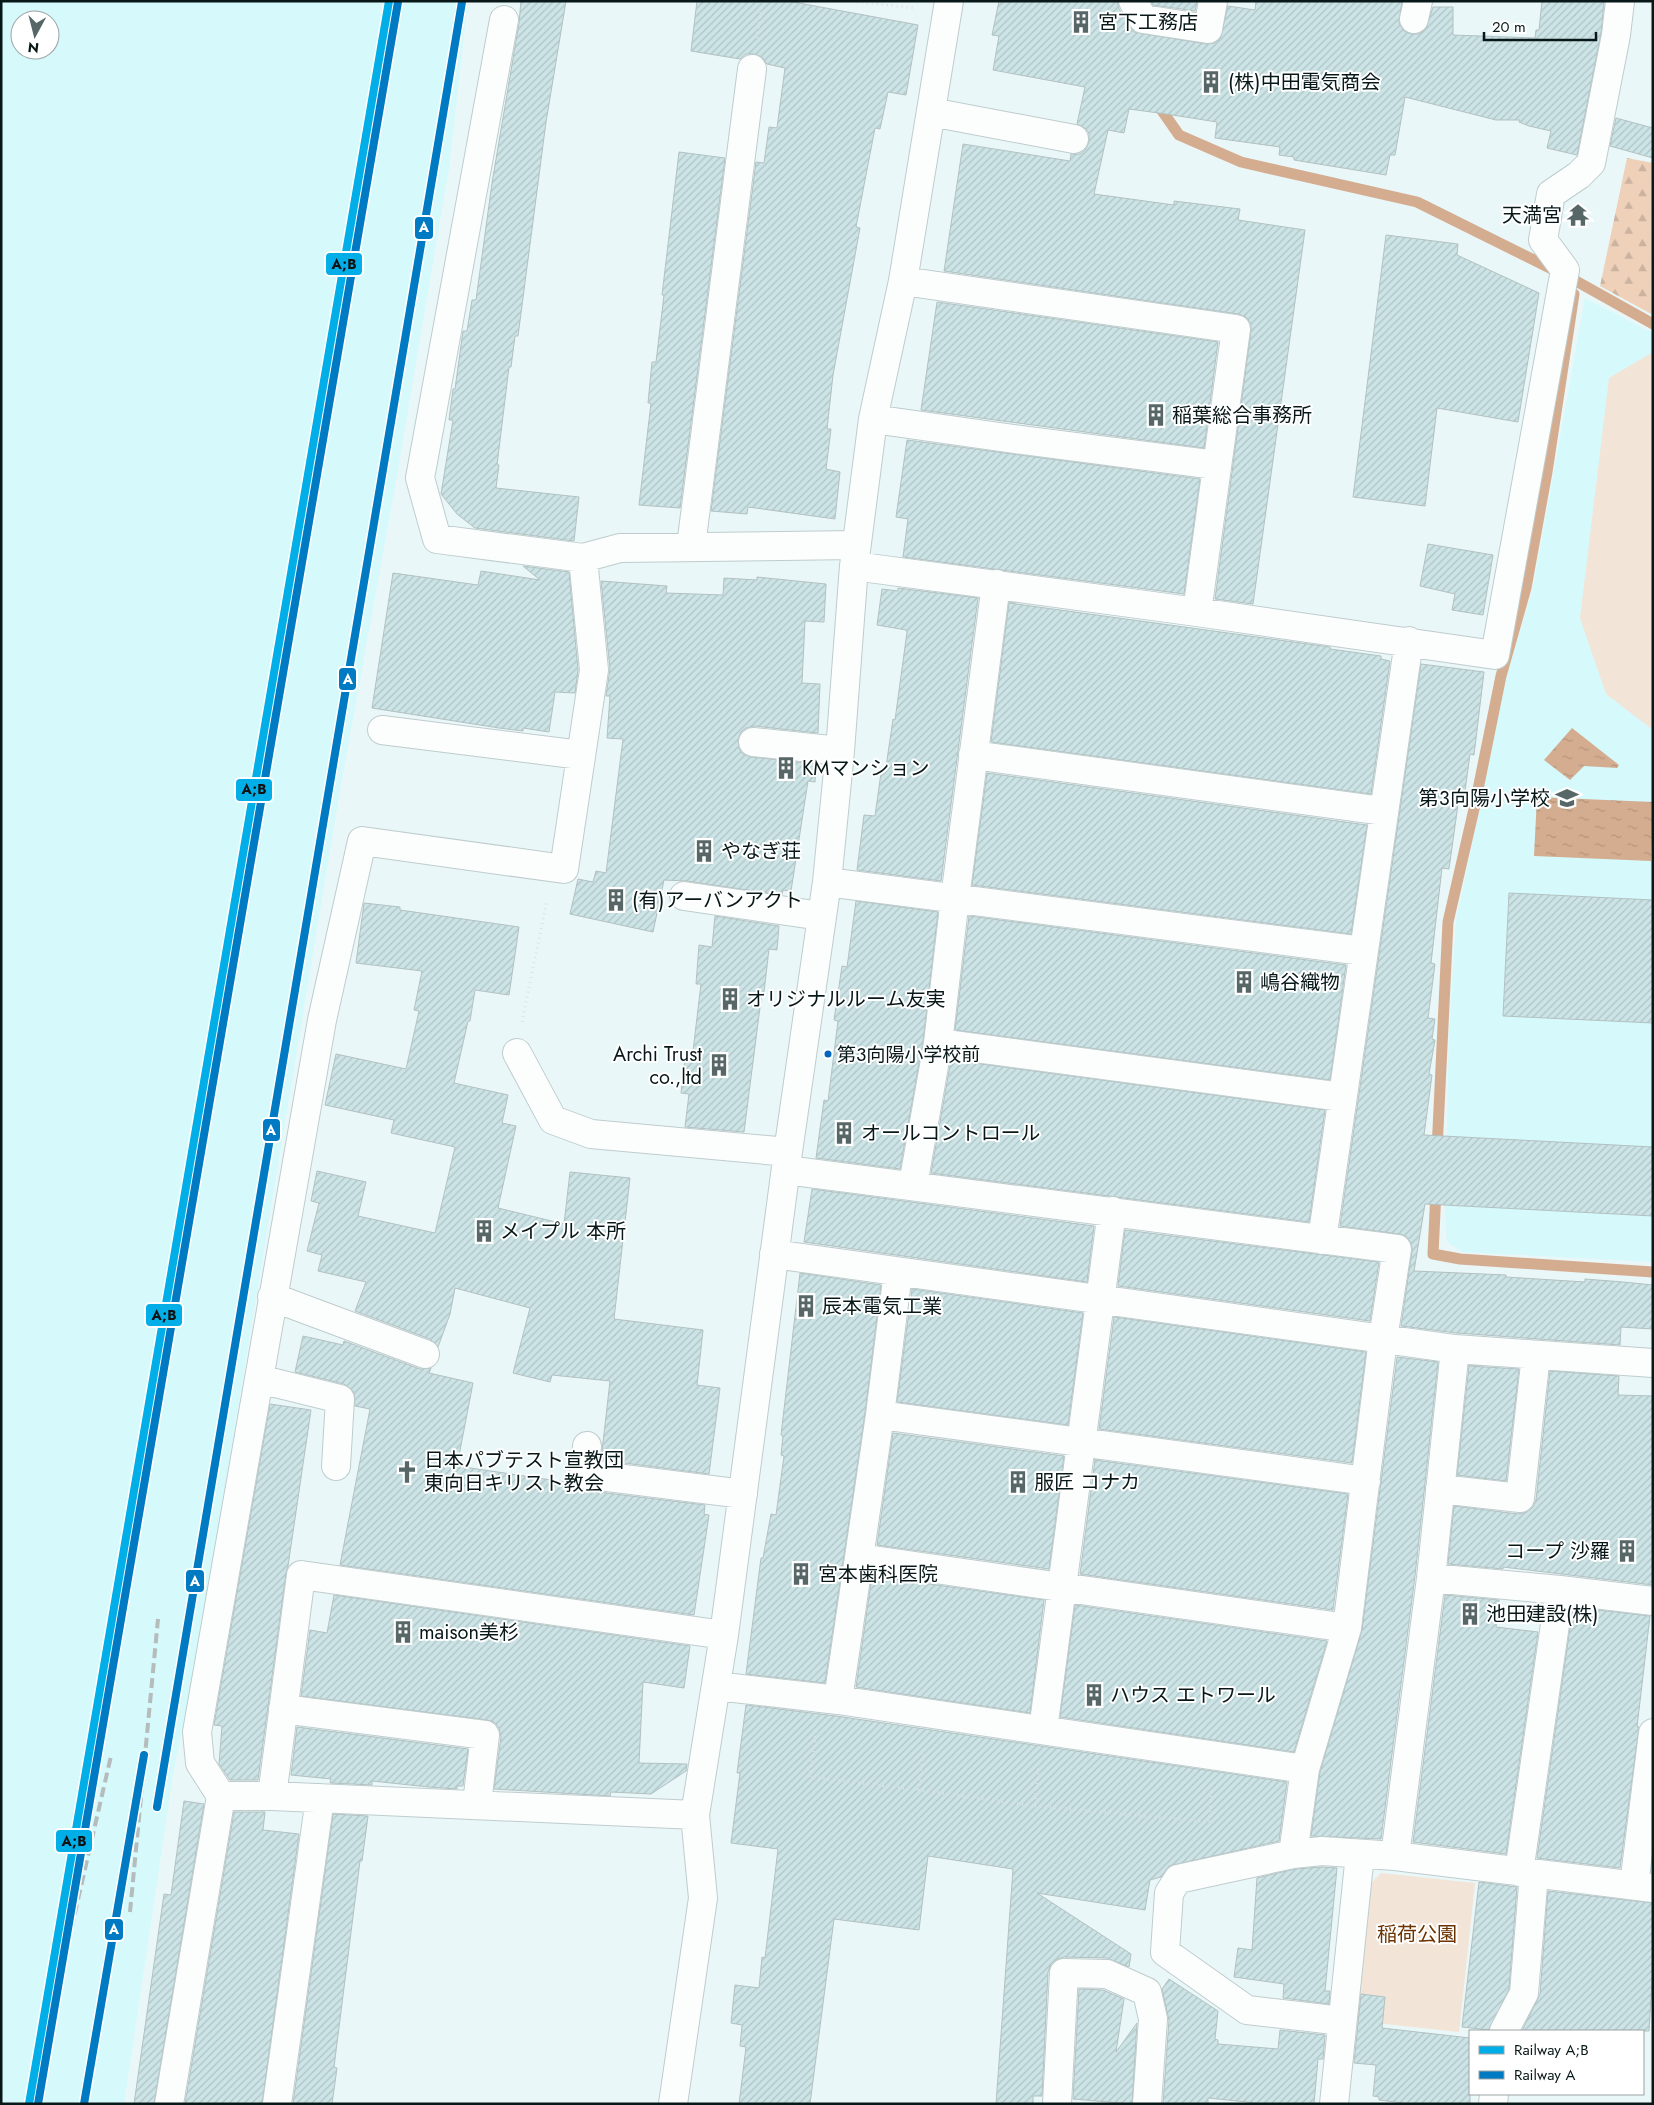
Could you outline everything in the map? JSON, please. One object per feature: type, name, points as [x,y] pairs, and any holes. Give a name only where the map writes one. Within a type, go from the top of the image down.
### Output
[{"type":"street","points":[[1133,1],[1143,19],[1208,30],[1213,1]]},
{"type":"street","points":[[504,20],[420,478],[437,538],[583,558],[620,548],[691,546],[855,556],[996,584],[1495,654],[1562,280],[1544,240],[1551,194],[1579,175],[1591,163],[1616,35],[1620,1]]},
{"type":"street","points":[[673,2104],[703,1898],[695,1815],[724,1636],[774,1254],[827,882],[840,751],[855,556],[873,419],[903,281],[948,6]]},
{"type":"street","points":[[691,546],[752,69]]},
{"type":"street","points":[[931,112],[1074,139]]},
{"type":"street","points":[[903,281],[1236,329],[1197,612]]},
{"type":"street","points":[[873,419],[1216,465]]},
{"type":"street","points":[[169,2104],[221,1796],[200,1763],[197,1732],[322,1020],[362,841],[564,869],[594,670],[583,558]]},
{"type":"street","points":[[913,1185],[938,1043],[996,584]]},
{"type":"street","points":[[1322,1240],[1408,641]]},
{"type":"street","points":[[382,730],[581,755]]},
{"type":"street","points":[[753,742],[840,751]]},
{"type":"street","points":[[973,755],[1383,811]]},
{"type":"street","points":[[827,882],[1363,952]]},
{"type":"street","points":[[684,896],[821,916]]},
{"type":"street","points":[[938,1043],[1342,1097]]},
{"type":"street","points":[[517,1053],[553,1120],[591,1134],[787,1161],[913,1185],[1397,1249],[1383,1339],[1346,1628],[1305,1769],[1293,1854]]},
{"type":"street","points":[[1044,1730],[1102,1299],[1112,1211]]},
{"type":"street","points":[[774,1254],[1455,1349],[1653,1363]]},
{"type":"street","points":[[829,1699],[859,1558],[898,1272]]},
{"type":"street","points":[[272,1297],[425,1354]]},
{"type":"street","points":[[1395,1856],[1431,1578],[1455,1349]]},
{"type":"street","points":[[1440,1489],[1520,1498],[1536,1355]]},
{"type":"street","points":[[259,1379],[340,1399],[336,1466]]},
{"type":"street","points":[[880,1415],[1366,1481]]},
{"type":"street","points":[[588,1446],[584,1474],[743,1494]]},
{"type":"street","points":[[859,1558],[1346,1628]]},
{"type":"street","points":[[272,1796],[301,1575],[724,1636]]},
{"type":"street","points":[[1431,1578],[1560,1590],[1653,1602]]},
{"type":"street","points":[[1505,2030],[1524,1993],[1527,1873],[1560,1590]]},
{"type":"street","points":[[716,1686],[929,1713],[1305,1769]]},
{"type":"street","points":[[283,1709],[485,1735],[476,1804]]},
{"type":"street","points":[[1342,2021],[1247,2010],[1165,1952],[1169,1893],[1178,1879],[1293,1854],[1322,1851],[1395,1856],[1643,1887],[1653,1733]]},
{"type":"street","points":[[221,1796],[272,1796],[476,1804],[695,1815]]},
{"type":"street","points":[[277,2104],[320,1798]]},
{"type":"street","points":[[1334,2104],[1360,1854]]},
{"type":"street","points":[[1057,2104],[1064,1973],[1107,1974],[1147,1992],[1153,2019],[1147,2104]]},
{"type":"path","points":[[852,1],[948,6]]},
{"type":"path","points":[[517,1053],[546,902],[564,869]]},
{"type":"path","points":[[829,1699],[810,1776],[1035,1806],[1208,1822],[1216,1755]]},
{"type":"path","points":[[918,1790],[929,1713]]},
{"type":"path","points":[[1035,1806],[1044,1730]]},
{"type":"shaded area","points":[[1,1],[468,1],[449,168],[395,487],[339,796],[196,1662],[173,1775],[124,2104],[1,2104]]},
{"type":"shaded area","name":"第３向陽小学校","points":[[1585,298],[1653,333],[1653,1262],[1462,1252],[1447,1242],[1445,1213],[1449,1030],[1456,921],[1507,675],[1533,588]]},
{"type":"green space","points":[[1627,158],[1653,163],[1653,315],[1600,286]]},
{"type":"green space","points":[[1653,352],[1653,730],[1606,694],[1580,618],[1609,378]]},
{"type":"green space","name":"稲荷公園","points":[[1381,1873],[1475,1883],[1459,2032],[1357,2021],[1370,1884]]},
{"type":"water","points":[[1572,728],[1619,765],[1617,768],[1584,766],[1570,780],[1544,760]]},
{"type":"water","points":[[1537,797],[1653,802],[1651,861],[1534,856]]},
{"type":"building","points":[[521,1],[566,1],[546,122],[518,336],[515,336],[511,367],[509,367],[496,488],[579,497],[574,541],[475,528],[457,514],[441,494],[453,420],[449,420],[453,389],[455,389],[463,331],[467,331],[472,300],[476,300],[492,183]]},
{"type":"building","points":[[697,1],[788,1],[918,25],[906,95],[888,92],[880,129],[875,128],[856,227],[860,228],[833,375],[827,429],[831,429],[826,469],[840,472],[835,519],[748,507],[747,514],[711,511],[756,162],[764,163],[769,127],[777,128],[785,68],[767,64],[762,57],[754,54],[746,54],[740,59],[691,51]]},
{"type":"building","points":[[999,1],[1117,1],[1119,9],[1134,32],[1206,44],[1214,43],[1220,39],[1228,6],[1255,10],[1256,1],[1402,1],[1399,23],[1404,31],[1411,34],[1419,34],[1426,29],[1433,7],[1453,7],[1453,35],[1535,38],[1536,30],[1539,30],[1542,1],[1604,1],[1601,33],[1577,155],[1547,148],[1551,131],[1529,126],[1519,122],[1520,120],[1496,120],[1405,97],[1395,155],[1390,155],[1386,175],[1294,160],[1294,157],[1279,155],[1280,147],[1215,138],[1217,122],[1129,109],[1124,133],[1108,130],[1094,194],[1174,205],[1174,201],[1240,209],[1238,220],[1305,230],[1253,604],[1215,599],[1251,331],[1251,324],[1246,317],[1238,314],[944,271],[963,144],[1070,161],[1071,154],[1080,154],[1085,150],[1089,142],[1089,133],[1085,128],[1077,124],[1085,87],[993,70],[999,36],[992,35]]},
{"type":"building","points":[[1151,1],[1197,2],[1195,11],[1153,5]]},
{"type":"building","points":[[1616,118],[1653,128],[1653,158],[1610,146]]},
{"type":"building","points":[[679,152],[725,158],[680,508],[639,505],[651,403],[648,403],[652,362],[656,362]]},
{"type":"building","points":[[1386,235],[1458,244],[1457,255],[1539,293],[1518,422],[1437,408],[1425,506],[1353,497]]},
{"type":"building","points":[[937,302],[1218,342],[1204,448],[921,410]]},
{"type":"building","points":[[907,440],[1200,479],[1184,594],[903,557],[908,519],[896,517]]},
{"type":"building","points":[[1428,544],[1493,555],[1483,615],[1452,610],[1455,594],[1420,586]]},
{"type":"building","points":[[523,566],[569,572],[578,670],[575,693],[555,692],[549,732],[523,728],[523,731],[499,728],[372,708],[393,573],[478,585],[481,571],[540,580]]},
{"type":"building","points":[[757,577],[826,584],[824,622],[805,621],[802,683],[820,684],[818,733],[754,726],[746,728],[741,732],[738,740],[739,749],[743,754],[751,757],[816,764],[815,782],[808,781],[791,891],[783,890],[782,895],[686,881],[664,880],[653,932],[570,914],[578,879],[593,882],[596,871],[606,873],[623,739],[607,738],[610,696],[606,696],[610,669],[601,581],[667,586],[666,593],[723,595],[724,578],[757,580]]},
{"type":"building","points":[[898,588],[978,598],[941,881],[857,870],[864,815],[875,816],[881,773],[885,774],[893,719],[895,720],[907,632],[906,630],[877,625],[882,589],[898,591]]},
{"type":"building","points":[[1009,603],[1330,647],[1330,649],[1381,656],[1381,659],[1390,661],[1371,794],[991,742]]},
{"type":"building","points":[[1421,664],[1484,672],[1474,755],[1470,754],[1465,791],[1460,790],[1449,869],[1442,868],[1431,963],[1435,964],[1428,1018],[1435,1019],[1432,1039],[1435,1040],[1429,1074],[1432,1075],[1424,1135],[1653,1147],[1653,1216],[1425,1204],[1414,1271],[1506,1275],[1506,1277],[1585,1282],[1585,1279],[1653,1285],[1653,1329],[1621,1327],[1620,1345],[1457,1333],[1401,1326],[1412,1251],[1411,1243],[1406,1236],[1399,1234],[1340,1226]]},
{"type":"building","points":[[987,773],[1367,825],[1351,934],[972,885]]},
{"type":"building","points":[[1509,893],[1653,900],[1653,1023],[1503,1016]]},
{"type":"building","points":[[856,901],[938,912],[923,1041],[900,1169],[816,1158],[824,1100],[828,1101],[838,1021],[834,1020],[842,966],[847,967]]},
{"type":"building","points":[[364,903],[400,907],[400,910],[519,927],[509,995],[475,990],[470,1021],[468,1021],[454,1083],[508,1095],[502,1123],[516,1126],[498,1208],[564,1224],[570,1172],[630,1178],[614,1319],[703,1330],[697,1385],[720,1388],[709,1474],[601,1460],[610,1381],[552,1375],[550,1382],[513,1373],[530,1308],[455,1288],[450,1314],[438,1347],[430,1339],[355,1311],[366,1282],[318,1271],[322,1255],[307,1251],[319,1203],[311,1201],[317,1171],[366,1182],[358,1216],[435,1233],[455,1147],[391,1133],[394,1120],[325,1105],[336,1054],[406,1069],[419,1011],[414,1010],[422,971],[356,963]]},
{"type":"building","points":[[715,916],[779,926],[777,950],[769,949],[744,1132],[685,1127],[689,1094],[681,1093],[686,1050],[693,1051],[701,984],[696,984],[699,945],[712,947]]},
{"type":"building","points":[[969,916],[1346,965],[1330,1080],[955,1030]]},
{"type":"building","points":[[951,1060],[1325,1110],[1309,1222],[931,1173]]},
{"type":"building","points":[[812,1189],[1094,1226],[1087,1282],[804,1242]]},
{"type":"building","points":[[1125,1230],[1379,1262],[1370,1321],[1118,1286]]},
{"type":"building","points":[[800,1273],[881,1285],[865,1413],[825,1683],[746,1674],[761,1558],[763,1558],[771,1514],[776,1515],[784,1456],[781,1455],[783,1436],[781,1435]]},
{"type":"building","points":[[912,1289],[1083,1313],[1068,1425],[897,1402]]},
{"type":"building","points":[[1114,1317],[1366,1352],[1352,1463],[1099,1429]]},
{"type":"building","points":[[303,1336],[343,1345],[344,1341],[420,1369],[431,1368],[429,1373],[473,1383],[457,1466],[572,1483],[582,1490],[705,1505],[704,1514],[709,1515],[694,1615],[340,1565],[370,1409],[355,1406],[354,1392],[344,1384],[295,1372]]},
{"type":"building","points":[[1397,1357],[1438,1362],[1415,1576],[1381,1839],[1311,1836],[1320,1772],[1362,1630]]},
{"type":"building","points":[[1469,1366],[1519,1369],[1506,1481],[1457,1475]]},
{"type":"building","points":[[1550,1371],[1619,1376],[1618,1395],[1653,1396],[1653,1585],[1503,1567],[1503,1569],[1448,1564],[1454,1506],[1518,1514],[1527,1512],[1533,1507],[1536,1500]]},
{"type":"building","points":[[270,1404],[311,1410],[286,1573],[258,1780],[230,1780],[219,1764],[222,1726],[214,1725]]},
{"type":"building","points":[[893,1433],[1064,1456],[1049,1569],[877,1545]]},
{"type":"building","points":[[1095,1460],[1348,1494],[1333,1610],[1080,1574]]},
{"type":"building","points":[[872,1576],[1044,1600],[1030,1713],[856,1687]]},
{"type":"building","points":[[334,1595],[690,1646],[684,1688],[643,1682],[639,1763],[687,1764],[686,1771],[651,1794],[611,1792],[610,1796],[494,1789],[501,1737],[499,1728],[494,1722],[301,1696],[310,1630],[327,1633]]},
{"type":"building","points":[[1445,1595],[1499,1600],[1496,1627],[1538,1632],[1506,1854],[1413,1842]]},
{"type":"building","points":[[1075,1605],[1327,1641],[1294,1752],[1060,1717]]},
{"type":"building","points":[[1573,1607],[1650,1616],[1637,1727],[1639,1727],[1620,1868],[1537,1858]]},
{"type":"building","points":[[746,1705],[836,1716],[1287,1782],[1279,1841],[1169,1866],[1161,1877],[1150,1880],[1145,1910],[1037,1893],[1131,1954],[1129,1967],[1107,1958],[1064,1957],[1057,1959],[1051,1964],[1048,1972],[1042,2096],[1033,2096],[1033,2104],[996,2104],[1013,1869],[928,1856],[919,1930],[834,1919],[810,2104],[739,2104],[746,2047],[740,2046],[742,2025],[731,2023],[735,1985],[759,1988],[762,1957],[765,1958],[778,1849],[731,1843],[740,1773],[737,1773]]},
{"type":"building","points":[[297,1727],[468,1749],[463,1786],[457,1786],[457,1789],[372,1781],[372,1785],[330,1783],[331,1779],[291,1775]]},
{"type":"building","points":[[184,1801],[204,1804],[154,2104],[134,2104],[164,1894],[171,1895]]},
{"type":"building","points":[[234,1812],[265,1812],[263,1830],[299,1834],[262,2104],[185,2104]]},
{"type":"building","points":[[333,1814],[368,1816],[362,1861],[360,1861],[334,2067],[337,2068],[332,2104],[293,2104]]},
{"type":"building","points":[[1337,1868],[1325,1991],[1330,1991],[1329,2004],[1283,1998],[1284,1984],[1234,1977],[1238,1948],[1252,1950],[1257,1878],[1295,1869]]},
{"type":"building","points":[[1479,1882],[1517,1887],[1509,1989],[1489,2030],[1462,2027]]},
{"type":"building","points":[[1548,1891],[1653,1903],[1653,1964],[1649,2031],[1522,2030],[1540,1994]]},
{"type":"building","points":[[1169,1979],[1218,2011],[1215,2039],[1218,2040],[1218,2044],[1278,2049],[1280,2030],[1325,2035],[1323,2059],[1318,2059],[1314,2104],[1266,2104],[1208,2098],[1208,2104],[1163,2104],[1169,2020],[1162,1989]]},
{"type":"building","points":[[1079,1989],[1103,1990],[1124,1999],[1116,2052],[1137,2023],[1132,2104],[1073,2099]]},
{"type":"building","points":[[1361,1994],[1385,1997],[1382,2028],[1469,2038],[1470,2104],[1410,2104],[1379,2100],[1379,2097],[1373,2096],[1376,2065],[1354,2063]]},
{"type":"waterway","points":[[1156,102],[1179,135],[1241,162],[1417,202],[1556,271]]},
{"type":"waterway","points":[[1576,281],[1653,324]]},
{"type":"waterway","points":[[1437,1150],[1448,922],[1474,809],[1501,676],[1526,588],[1547,472],[1574,294]]},
{"type":"waterway","points":[[1436,1191],[1433,1254],[1460,1259],[1653,1272]]},
{"type":"railway","points":[[130,1912],[158,1619]]},
{"type":"railway","points":[[31,2104],[111,1756]]},
{"type":"rail line","name":"A;B","points":[[29,2104],[389,1]]},
{"type":"rail line","name":"A","points":[[38,2104],[398,2]]},
{"type":"rail line","name":"A","points":[[157,1807],[462,2]]},
{"type":"rail line","name":"A","points":[[84,2104],[144,1755]]},
{"type":"place","name":"宮下工務店","points":[[1081,22]]},
{"type":"place","name":"(株)中田電気商会","points":[[1211,82]]},
{"type":"place","name":"天満宮","points":[[1578,215]]},
{"type":"place","name":"稲葉総合事務所","points":[[1156,415]]},
{"type":"place","name":"KMマンション","points":[[786,768]]},
{"type":"place","name":"第３向陽小学校","points":[[1567,798]]},
{"type":"place","name":"やなぎ荘","points":[[704,851]]},
{"type":"place","name":"(有)アーバンアクト","points":[[616,900]]},
{"type":"place","name":"嶋谷織物","points":[[1244,982]]},
{"type":"place","name":"オリジナルルーム友実","points":[[730,999]]},
{"type":"place","name":"第3向陽小学校前","points":[[828,1054]]},
{"type":"place","name":"Archi Trust co.,ltd","points":[[719,1065]]},
{"type":"place","name":"オールコントロール","points":[[844,1133]]},
{"type":"place","name":"メイプル 本所","points":[[484,1231]]},
{"type":"place","name":"辰本電気工業","points":[[806,1306]]},
{"type":"place","name":"日本パブテスト宣教団 東向日キリスト教会","points":[[407,1472]]},
{"type":"place","name":"服匠 コナカ","points":[[1018,1482]]},
{"type":"place","name":"コープ 沙羅","points":[[1627,1551]]},
{"type":"place","name":"宮本歯科医院","points":[[801,1574]]},
{"type":"place","name":"池田建設(株)","points":[[1470,1614]]},
{"type":"place","name":"maison美杉","points":[[403,1632]]},
{"type":"place","name":"ハウス エトワール","points":[[1094,1695]]}]
